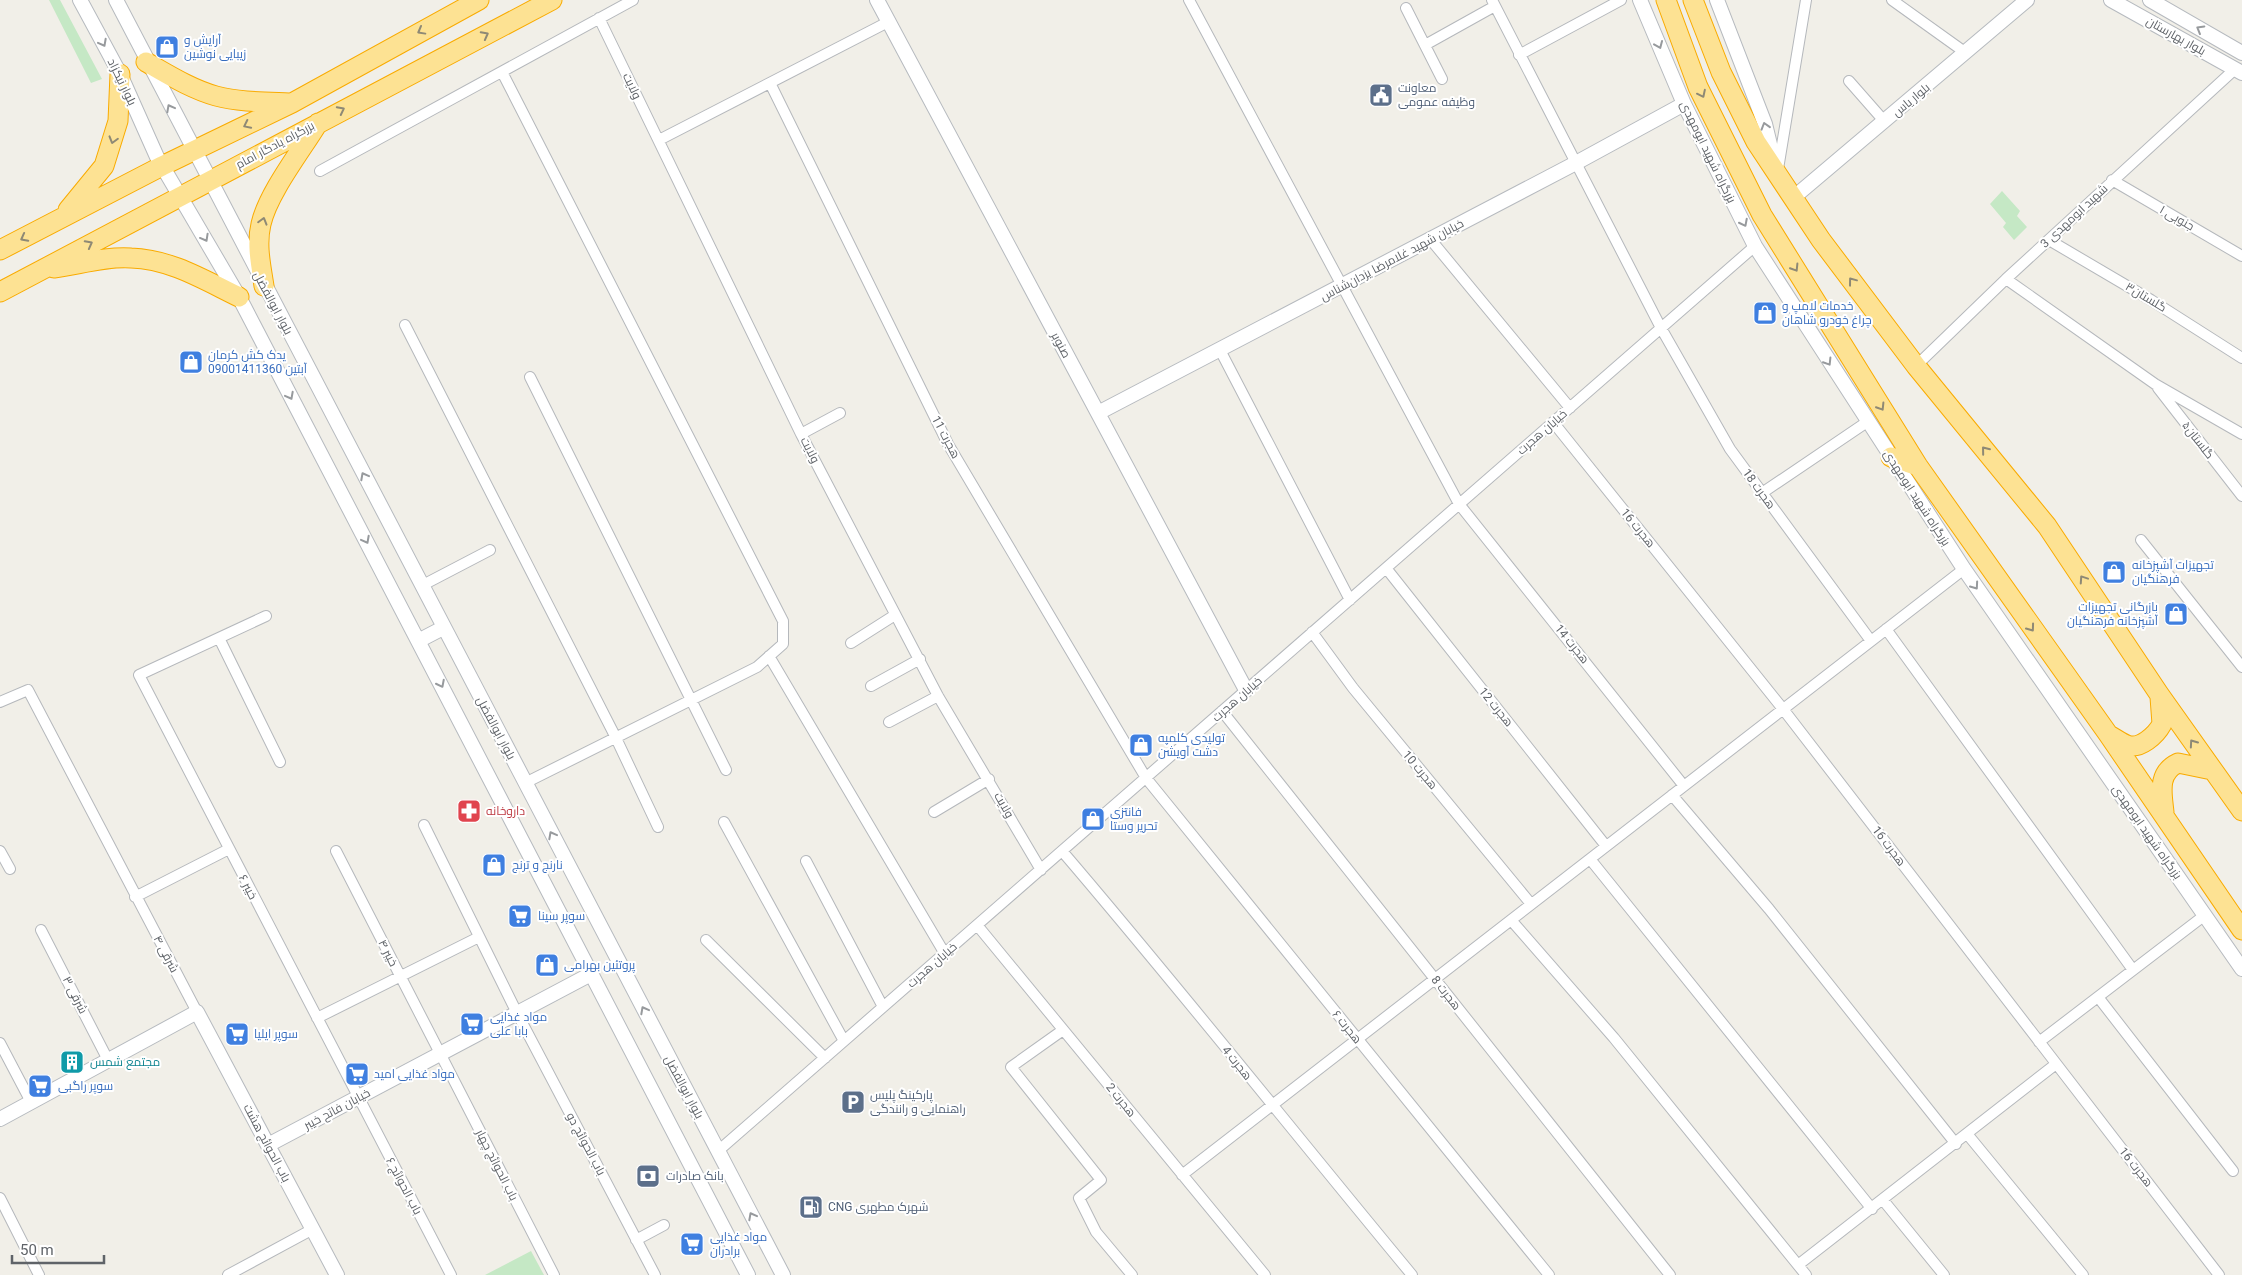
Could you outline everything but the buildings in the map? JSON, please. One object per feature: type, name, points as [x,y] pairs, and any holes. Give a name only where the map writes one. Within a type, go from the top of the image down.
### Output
[{"type":"highway","points":[[0,250],[162,166],[292,103],[479,0]]},
{"type":"highway","name":"بزرگراه یادگار امام","points":[[0,292],[318,122],[552,0]]},
{"type":"highway","name":"بزرگراه شهید ابومهدی","points":[[1666,0],[1698,86],[1762,215],[1918,466],[2108,734],[2242,930]]},
{"type":"highway","points":[[1693,0],[1725,81],[1756,142],[1793,198],[1850,279],[1916,366],[2047,526],[2159,694],[2242,811]]},
{"type":"highway","points":[[146,62],[189,86],[216,96],[246,101],[292,103]]},
{"type":"highway","points":[[63,216],[104,166],[118,121],[120,74]]},
{"type":"highway","points":[[264,286],[259,248],[261,224],[269,203],[318,122]]},
{"type":"highway","points":[[41,270],[129,257],[150,260],[191,273],[239,297]]},
{"type":"highway","points":[[1891,457],[1918,466]]},
{"type":"highway","points":[[2108,734],[2128,746],[2142,744],[2151,738],[2162,724],[2159,694]]},
{"type":"highway","points":[[2165,816],[2161,786],[2168,768],[2178,763],[2212,770]]},
{"type":"main road","name":"بلوار نیکزاد","points":[[80,0],[120,74],[162,166],[181,195]]},
{"type":"main road","points":[[116,0],[193,151]]},
{"type":"main road","name":"صنوبر","points":[[876,0],[1246,690]]},
{"type":"main road","name":"بزرگراه شهید ابومهدی","points":[[1640,0],[1684,104],[1755,246],[1867,422],[1964,569],[2242,968]]},
{"type":"main road","points":[[1717,0],[1765,124],[1777,173]]},
{"type":"main road","name":"بلوار یاس","points":[[1793,198],[2027,0]]},
{"type":"main road","name":"بلوار بهارستان","points":[[2111,0],[2239,71]]},
{"type":"main road","name":"بلوار بهارستان","points":[[2150,0],[2242,53]]},
{"type":"main road","name":"خیابان شهید غلامرضا یزدان‌شناس","points":[[1098,413],[1431,240],[1684,104]]},
{"type":"main road","name":"بلوار ابوالفضل","points":[[193,151],[783,1275]]},
{"type":"main road","points":[[181,195],[239,297],[748,1275]]},
{"type":"main road","points":[[418,641],[443,628]]},
{"type":"main road","name":"خیابان فاتح خیبر","points":[[268,1145],[591,974]]},
{"type":"main road","points":[[0,1119],[197,1012]]},
{"type":"main road","name":"باب الحوائج هشت","points":[[197,1012],[337,1275]]},
{"type":"street","points":[[320,171],[633,0]]},
{"type":"street","name":"هجرت 14","points":[[1189,0],[1341,287],[1459,504],[1684,786]]},
{"type":"street","points":[[1519,55],[1621,0]]},
{"type":"street","points":[[1777,173],[1806,0]]},
{"type":"street","points":[[1892,0],[1966,53]]},
{"type":"street","points":[[1425,45],[1493,3]]},
{"type":"street","name":"هجرت 18","points":[[1493,3],[1574,164],[1661,328],[1730,450],[1871,641]]},
{"type":"street","points":[[1406,8],[1442,79]]},
{"type":"street","name":"ولایت","points":[[599,18],[801,434],[938,696],[989,779],[1041,870]]},
{"type":"street","points":[[659,140],[888,22]]},
{"type":"street","name":"شهید ابومهدی 3","points":[[1916,366],[2112,180],[2239,71]]},
{"type":"street","points":[[502,72],[783,620],[783,644],[757,667],[615,736],[525,783]]},
{"type":"street","points":[[1849,81],[1885,122]]},
{"type":"street","name":"هجرت 11","points":[[770,83],[948,444],[1146,778]]},
{"type":"street","name":"جنوبی ۱","points":[[2112,180],[2242,256]]},
{"type":"street","points":[[1431,240],[1570,408]]},
{"type":"street","name":"گلستان۳","points":[[2048,240],[2151,300],[2242,358]]},
{"type":"street","name":"خیابان هجرت","points":[[718,1151],[1755,246]]},
{"type":"street","points":[[2006,279],[2154,384],[2242,434]]},
{"type":"street","points":[[405,325],[615,736],[658,827]]},
{"type":"street","points":[[1220,350],[1350,600]]},
{"type":"street","points":[[530,377],[726,770]]},
{"type":"street","name":"گلستان۵","points":[[2154,384],[2242,496]]},
{"type":"street","points":[[801,434],[840,413]]},
{"type":"street","name":"هجرت 16","points":[[1553,422],[1783,709],[2219,1275]]},
{"type":"street","points":[[1762,493],[1867,422]]},
{"type":"street","points":[[2141,540],[2242,667]]},
{"type":"street","points":[[421,586],[490,550]]},
{"type":"street","name":"هجرت 12","points":[[1386,568],[1606,846]]},
{"type":"street","points":[[1182,1175],[1964,569]]},
{"type":"street","points":[[851,643],[895,614]]},
{"type":"street","points":[[266,616],[219,638],[280,762]]},
{"type":"street","points":[[1886,629],[2133,970]]},
{"type":"street","name":"هجرت 10","points":[[1312,632],[1352,688],[1531,904]]},
{"type":"street","name":"خیبر ۶","points":[[219,638],[139,676],[358,1098]]},
{"type":"street","points":[[770,656],[945,954]]},
{"type":"street","points":[[871,686],[920,659]]},
{"type":"street","name":"۴ شرقی","points":[[0,702],[28,690],[197,1012]]},
{"type":"street","points":[[889,722],[938,696]]},
{"type":"street","name":"هجرت 8","points":[[1222,711],[1670,1275]]},
{"type":"street","name":"هجرت ۶","points":[[1146,778],[1549,1275]]},
{"type":"street","points":[[934,812],[989,779]]},
{"type":"street","points":[[1672,795],[1769,909],[1956,1144]]},
{"type":"street","points":[[724,822],[844,1041]]},
{"type":"street","name":"باب الحوائج دو","points":[[424,825],[517,1014],[655,1275]]},
{"type":"street","points":[[135,897],[229,849]]},
{"type":"street","points":[[0,850],[10,869]]},
{"type":"street","name":"خیبر ۴","points":[[336,851],[440,1054]]},
{"type":"street","name":"هجرت 4","points":[[1062,851],[1150,954],[1271,1106],[1412,1275]]},
{"type":"street","points":[[1590,859],[1872,1208]]},
{"type":"street","points":[[806,861],[883,1007]]},
{"type":"street","points":[[2039,1042],[2205,914]]},
{"type":"street","points":[[1511,920],[1614,1038],[1806,1275]]},
{"type":"street","name":"هجرت 2","points":[[977,926],[1265,1275]]},
{"type":"street","name":"۳ شرقی","points":[[41,930],[108,1060]]},
{"type":"street","points":[[316,1018],[479,936]]},
{"type":"street","points":[[706,940],[825,1058]]},
{"type":"street","points":[[2098,997],[2233,1171]]},
{"type":"street","points":[[1062,1030],[1011,1067],[1101,1180],[1079,1198],[1096,1232],[1132,1275]]},
{"type":"street","points":[[0,1043],[31,1102]]},
{"type":"street","name":"باب الحوائج چهار","points":[[440,1054],[554,1275]]},
{"type":"street","points":[[1798,1265],[1968,1135],[2056,1064]]},
{"type":"street","name":"باب الحوائج ۶","points":[[358,1098],[451,1275]]},
{"type":"street","points":[[1968,1135],[2083,1275]]},
{"type":"street","points":[[0,1198],[39,1275]]},
{"type":"street","points":[[1883,1200],[1944,1275]]},
{"type":"street","points":[[636,1240],[664,1225]]},
{"type":"street","points":[[230,1275],[313,1229]]},
{"type":"green space","points":[[49,0],[60,0],[102,79],[91,83]]},
{"type":"green space","points":[[2002,191],[2020,211],[2017,216],[2027,227],[2014,240],[2003,227],[2006,223],[1990,204]]},
{"type":"green space","points":[[531,1251],[544,1275],[485,1275]]},
{"type":"place","name":"آرایش و زیبایی نوشین","points":[[167,47]]},
{"type":"place","name":"معاونت وظیفه عمومی","points":[[1381,95]]},
{"type":"place","name":"خدمات لامپ و چراغ خودرو شاهان","points":[[1765,313]]},
{"type":"place","name":"یدک کش کرمان آبتین 09001411360","points":[[191,362]]},
{"type":"place","name":"تجهیزات آشپزخانه فرهنگیان","points":[[2114,572]]},
{"type":"place","name":"بازرگانی تجهیزات آشپزخانه فرهنگیان","points":[[2176,614]]},
{"type":"place","name":"تولیدی کلمپه دشت آویشن","points":[[1141,745]]},
{"type":"place","name":"داروخانه","points":[[469,811]]},
{"type":"place","name":"فانتزی تحریر وستا","points":[[1093,819]]},
{"type":"place","name":"نارنج و ترنج","points":[[494,865]]},
{"type":"place","name":"سوپر سینا","points":[[520,916]]},
{"type":"place","name":"پروتئین بهرامی","points":[[547,965]]},
{"type":"place","name":"مواد غذایی بابا علی","points":[[472,1024]]},
{"type":"place","name":"سوپر ایلیا","points":[[237,1034]]},
{"type":"place","name":"مجتمع شمس","points":[[72,1062]]},
{"type":"place","name":"مواد غذایی امید","points":[[357,1074]]},
{"type":"place","name":"سوپر راگبی","points":[[40,1086]]},
{"type":"place","name":"پارکینگ پلیس راهنمایی و رانندگی","points":[[853,1102]]},
{"type":"place","name":"بانک صادرات","points":[[648,1176]]},
{"type":"place","name":"CNG شهرک مطهری","points":[[811,1207]]},
{"type":"place","name":"مواد غذایی برادران","points":[[692,1244]]}]
